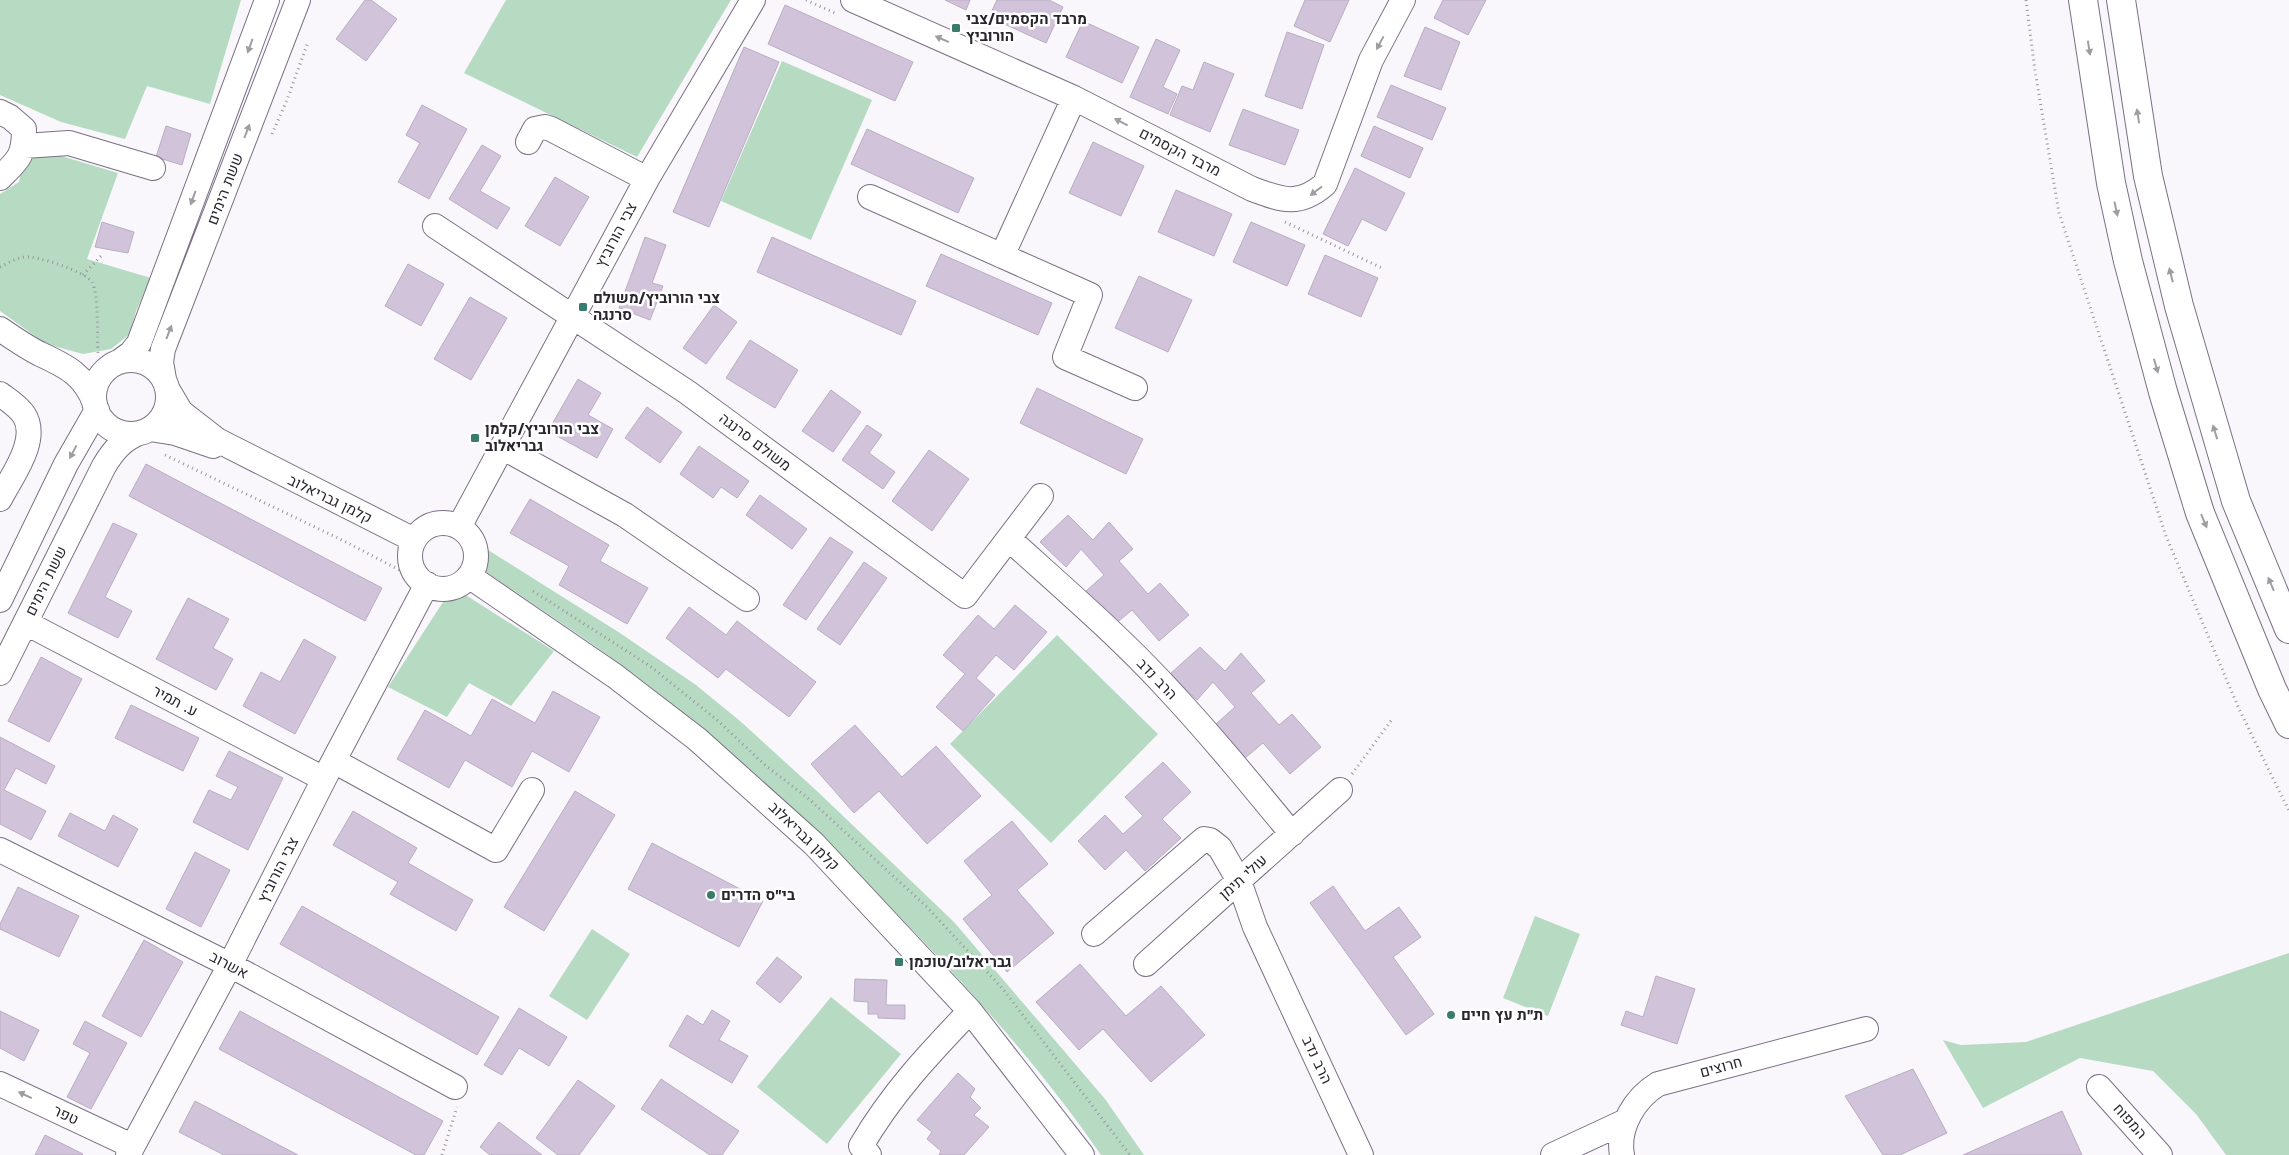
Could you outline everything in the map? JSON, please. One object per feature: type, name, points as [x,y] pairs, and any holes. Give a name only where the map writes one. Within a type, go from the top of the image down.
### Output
[{"type":"main road","points":[[2083,0],[2111,183],[2128,261],[2160,382],[2200,513],[2272,689],[2289,724]]},
{"type":"main road","points":[[2121,0],[2148,176],[2178,306],[2236,501],[2289,629]]},
{"type":"street","name":"ששת הימים","points":[[110,365],[131,353],[139,343],[267,0]]},
{"type":"street","name":"ששת הימים","points":[[166,384],[161,362],[162,349],[298,0]]},
{"type":"street","name":"צבי הורוביץ","points":[[459,527],[647,179],[752,0]]},
{"type":"street","name":"מרבד הקסמים","points":[[853,0],[1074,98],[1252,189],[1286,200],[1304,198],[1315,193],[1324,184],[1371,60],[1403,0]]},
{"type":"street","points":[[1002,256],[1074,98]]},
{"type":"street","points":[[0,112],[10,117],[24,129],[24,146],[19,159],[0,178]]},
{"type":"street","points":[[528,142],[535,129],[545,127],[647,179]]},
{"type":"street","points":[[24,146],[69,143],[153,168]]},
{"type":"street","points":[[870,197],[1090,295],[1065,356],[1134,388]]},
{"type":"street","name":"משולם סרנגה","points":[[435,226],[687,392],[965,596],[1041,496]]},
{"type":"street","points":[[0,329],[26,346],[72,370],[84,382],[106,424],[116,430],[127,434],[144,431],[158,422],[165,413],[168,401],[166,384],[157,370],[147,363],[136,360],[110,365],[76,367],[58,362]]},
{"type":"street","points":[[0,600],[66,464],[97,409],[94,392],[98,381],[110,365]]},
{"type":"street","name":"קלמן גבריאלוב","points":[[166,384],[181,412],[217,440],[246,457],[414,540]]},
{"type":"street","points":[[0,394],[20,411],[28,426],[27,442],[3,488]]},
{"type":"street","name":"ששת הימים","points":[[91,489],[101,450],[97,409]]},
{"type":"street","name":"ששת הימים","points":[[0,673],[91,489],[117,447],[129,437],[144,431]]},
{"type":"street","name":"קלמן גבריאלוב","points":[[144,431],[176,433],[246,457]]},
{"type":"street","points":[[502,446],[625,515],[747,600]]},
{"type":"street","points":[[438,523],[459,527],[473,543],[476,554],[469,576],[454,587],[436,588],[427,584],[413,570],[411,550],[414,540],[424,529],[438,523]]},
{"type":"street","name":"הרב נדב","points":[[1009,539],[1084,607],[1165,685],[1292,834]]},
{"type":"street","name":"קלמן גבריאלוב","points":[[469,576],[615,676],[697,739],[750,784],[814,844],[970,1011],[1082,1155]]},
{"type":"street","name":"צבי הורוביץ","points":[[130,1150],[230,965],[329,770],[427,584]]},
{"type":"street","points":[[0,634],[26,623]]},
{"type":"street","name":"ע. תמיר","points":[[26,623],[496,850],[532,790]]},
{"type":"street","name":"עולי תימן","points":[[1146,964],[1340,790]]},
{"type":"street","name":"הרב נדב","points":[[1094,934],[1204,839],[1210,840],[1220,848],[1239,881],[1255,927],[1361,1155]]},
{"type":"street","name":"אשרוב","points":[[0,850],[230,965],[455,1087]]},
{"type":"street","points":[[869,1155],[861,1146],[881,1112],[922,1061],[970,1011]]},
{"type":"street","name":"חרוצים","points":[[1622,1155],[1626,1121],[1635,1103],[1658,1084],[1866,1030]]},
{"type":"street","name":"טפר","points":[[0,1084],[130,1150]]},
{"type":"street","name":"המפוח","points":[[2099,1086],[2160,1155]]},
{"type":"street","points":[[1553,1155],[1626,1121]]},
{"type":"path","points":[[2026,0],[2035,71],[2059,213],[2166,536],[2239,710],[2289,811]]},
{"type":"path","points":[[84,275],[102,255]]},
{"type":"path","points":[[0,268],[26,256],[41,258],[84,275],[92,281],[110,365]]},
{"type":"path","points":[[164,455],[344,541],[427,584]]},
{"type":"path","points":[[1340,790],[1393,718]]},
{"type":"path","points":[[442,1155],[458,1105],[455,1087]]},
{"type":"green space","points":[[0,0],[241,0],[210,104],[147,86],[125,139],[61,122],[0,95]]},
{"type":"green space","points":[[506,0],[731,0],[637,157],[464,73]]},
{"type":"green space","points":[[782,61],[872,100],[811,240],[721,201]]},
{"type":"green space","points":[[25,155],[58,155],[118,173],[87,259],[151,278],[136,311],[130,334],[111,349],[83,354],[46,344],[0,311],[0,194],[19,182]]},
{"type":"green space","points":[[480,545],[620,633],[696,685],[740,721],[818,792],[954,922],[1105,1099],[1144,1155],[1101,1155],[1054,1091],[1003,1029],[866,882],[744,766],[648,685],[587,640],[482,569]]},
{"type":"green space","points":[[464,594],[554,651],[511,706],[469,683],[447,717],[388,687],[443,602]]},
{"type":"green space","points":[[1057,635],[1158,734],[1051,843],[950,744]]},
{"type":"green space","points":[[1535,916],[1580,934],[1548,1016],[1503,998]]},
{"type":"green space","points":[[592,929],[630,954],[587,1020],[549,996]]},
{"type":"green space","points":[[2289,953],[2289,1155],[2226,1155],[2196,1114],[2153,1071],[2080,1058],[1983,1108],[1943,1040],[1961,1045],[2026,1042]]},
{"type":"green space","points":[[831,997],[901,1054],[827,1144],[757,1087]]},
{"type":"building","points":[[365,0],[371,0],[397,19],[366,61],[336,39]]},
{"type":"building","points":[[945,0],[970,0],[966,10]]},
{"type":"building","points":[[997,0],[1049,0],[1063,7],[1046,43],[989,17]]},
{"type":"building","points":[[1305,0],[1349,0],[1330,42],[1294,26]]},
{"type":"building","points":[[1443,0],[1486,0],[1468,35],[1434,18]]},
{"type":"building","points":[[785,5],[913,62],[895,101],[768,44]]},
{"type":"building","points":[[1083,21],[1139,47],[1122,83],[1066,57]]},
{"type":"building","points":[[1425,27],[1460,42],[1441,90],[1404,76]]},
{"type":"building","points":[[1287,32],[1324,45],[1302,109],[1265,96]]},
{"type":"building","points":[[1156,39],[1180,50],[1163,87],[1177,94],[1168,114],[1130,97]]},
{"type":"building","points":[[744,47],[779,62],[709,227],[673,212]]},
{"type":"building","points":[[1204,62],[1234,74],[1210,132],[1170,115],[1182,86],[1193,90]]},
{"type":"building","points":[[1391,85],[1446,108],[1432,140],[1377,117]]},
{"type":"building","points":[[422,105],[467,129],[429,199],[398,182],[420,143],[406,135]]},
{"type":"building","points":[[1243,109],[1299,130],[1285,165],[1229,145]]},
{"type":"building","points":[[166,126],[191,134],[182,165],[156,157]]},
{"type":"building","points":[[1374,126],[1423,148],[1410,178],[1361,156]]},
{"type":"building","points":[[867,129],[974,178],[958,213],[851,164]]},
{"type":"building","points":[[1093,142],[1144,166],[1121,216],[1069,193]]},
{"type":"building","points":[[482,145],[501,156],[480,191],[510,208],[497,229],[449,199]]},
{"type":"building","points":[[1355,168],[1405,193],[1386,231],[1362,219],[1348,246],[1323,234]]},
{"type":"building","points":[[555,177],[589,197],[560,246],[525,226]]},
{"type":"building","points":[[1176,190],[1232,214],[1214,256],[1158,232]]},
{"type":"building","points":[[102,222],[134,232],[128,253],[95,247]]},
{"type":"building","points":[[1251,222],[1305,245],[1287,286],[1233,262]]},
{"type":"building","points":[[645,237],[666,245],[652,283],[663,286],[650,320],[619,308]]},
{"type":"building","points":[[772,237],[916,301],[901,335],[757,272]]},
{"type":"building","points":[[941,254],[1052,303],[1038,335],[926,286]]},
{"type":"building","points":[[1325,255],[1378,278],[1361,317],[1308,294]]},
{"type":"building","points":[[408,264],[444,284],[421,326],[385,306]]},
{"type":"building","points":[[1139,276],[1192,300],[1168,352],[1115,328]]},
{"type":"building","points":[[470,297],[507,318],[471,380],[434,359]]},
{"type":"building","points":[[714,305],[737,322],[706,364],[683,348]]},
{"type":"building","points":[[750,340],[798,370],[775,408],[726,378]]},
{"type":"building","points":[[578,379],[601,393],[588,415],[613,429],[597,458],[548,431]]},
{"type":"building","points":[[1037,388],[1143,439],[1126,474],[1020,423]]},
{"type":"building","points":[[831,390],[861,412],[833,452],[802,431]]},
{"type":"building","points":[[647,407],[682,432],[660,463],[625,438]]},
{"type":"building","points":[[867,425],[882,435],[869,453],[895,472],[883,489],[842,460]]},
{"type":"building","points":[[699,446],[749,481],[737,498],[721,487],[713,498],[680,474]]},
{"type":"building","points":[[929,450],[969,479],[932,531],[892,501]]},
{"type":"building","points":[[146,464],[382,588],[365,621],[129,496]]},
{"type":"building","points":[[760,495],[807,529],[792,549],[746,515]]},
{"type":"building","points":[[530,499],[609,545],[600,561],[648,588],[627,624],[559,585],[569,566],[510,533]]},
{"type":"building","points":[[1068,515],[1093,540],[1109,522],[1133,549],[1119,561],[1148,594],[1160,583],[1189,615],[1159,641],[1132,610],[1114,625],[1085,592],[1104,575],[1081,549],[1066,567],[1040,542]]},
{"type":"building","points":[[113,523],[137,534],[105,597],[132,611],[118,638],[68,613]]},
{"type":"building","points":[[830,537],[853,552],[806,620],[783,605]]},
{"type":"building","points":[[864,562],[887,578],[840,645],[817,629]]},
{"type":"building","points":[[188,598],[229,619],[213,648],[233,659],[216,690],[156,659]]},
{"type":"building","points":[[1015,605],[1047,632],[1014,670],[996,655],[976,678],[995,695],[963,731],[936,707],[965,674],[943,655],[978,615],[994,629]]},
{"type":"building","points":[[689,607],[726,635],[737,621],[816,682],[789,717],[726,669],[718,678],[666,638]]},
{"type":"building","points":[[304,639],[336,657],[295,734],[243,706],[261,672],[280,682]]},
{"type":"building","points":[[1200,647],[1225,671],[1241,653],[1265,681],[1251,693],[1279,725],[1292,714],[1321,747],[1290,774],[1263,743],[1245,758],[1216,724],[1235,707],[1213,682],[1197,700],[1170,674]]},
{"type":"building","points":[[41,657],[82,679],[49,742],[8,721]]},
{"type":"building","points":[[553,691],[600,717],[569,772],[532,751],[512,787],[465,760],[449,788],[397,759],[425,710],[471,736],[492,699],[535,723]]},
{"type":"building","points":[[131,705],[199,738],[183,771],[115,738]]},
{"type":"building","points":[[855,725],[902,777],[936,746],[981,796],[927,844],[879,791],[854,813],[811,764]]},
{"type":"building","points":[[0,737],[55,766],[46,784],[16,768],[4,790],[46,811],[31,840],[0,824]]},
{"type":"building","points":[[229,751],[283,778],[248,850],[193,822],[209,790],[231,800],[238,787],[216,776]]},
{"type":"building","points":[[1163,762],[1191,792],[1162,819],[1181,838],[1145,871],[1126,850],[1105,870],[1078,841],[1105,815],[1123,834],[1143,816],[1125,797]]},
{"type":"building","points":[[575,791],[615,815],[544,931],[504,907]]},
{"type":"building","points":[[353,811],[417,848],[408,863],[473,900],[456,931],[390,894],[398,882],[333,845]]},
{"type":"building","points":[[70,813],[105,831],[113,815],[138,829],[118,867],[58,836]]},
{"type":"building","points":[[1012,821],[1048,864],[1017,890],[1054,933],[1007,972],[963,919],[992,895],[964,861]]},
{"type":"building","points":[[652,843],[763,901],[739,947],[628,889]]},
{"type":"building","points":[[195,852],[230,870],[201,927],[166,909]]},
{"type":"building","points":[[1333,886],[1365,931],[1399,907],[1421,937],[1393,957],[1434,1014],[1406,1035],[1310,903]]},
{"type":"building","points":[[18,887],[79,916],[59,957],[0,929],[0,924]]},
{"type":"building","points":[[302,906],[499,1017],[477,1055],[280,944]]},
{"type":"building","points":[[144,940],[183,962],[141,1037],[102,1016]]},
{"type":"building","points":[[777,957],[802,977],[780,1003],[756,983]]},
{"type":"building","points":[[1080,964],[1126,1016],[1161,986],[1205,1035],[1151,1082],[1103,1029],[1079,1050],[1036,1002]]},
{"type":"building","points":[[1656,976],[1695,989],[1677,1044],[1621,1025],[1626,1011],[1643,1017]]},
{"type":"building","points":[[855,979],[887,980],[886,1005],[905,1005],[905,1019],[878,1018],[878,1014],[868,1014],[868,1002],[854,1001]]},
{"type":"building","points":[[519,1008],[567,1037],[549,1066],[519,1048],[502,1075],[484,1065]]},
{"type":"building","points":[[712,1010],[730,1021],[719,1040],[748,1056],[732,1083],[669,1046],[687,1015],[703,1025]]},
{"type":"building","points":[[0,1011],[39,1030],[24,1061],[0,1048]]},
{"type":"building","points":[[240,1011],[443,1121],[424,1155],[416,1155],[219,1049]]},
{"type":"building","points":[[85,1021],[127,1043],[91,1109],[67,1097],[90,1053],[73,1044]]},
{"type":"building","points":[[1913,1069],[1947,1133],[1900,1155],[1883,1155],[1845,1096]]},
{"type":"building","points":[[958,1073],[975,1089],[970,1097],[981,1108],[974,1115],[989,1127],[964,1155],[939,1155],[941,1151],[927,1139],[932,1132],[917,1120]]},
{"type":"building","points":[[661,1079],[739,1131],[722,1155],[710,1155],[641,1109]]},
{"type":"building","points":[[578,1080],[615,1106],[579,1155],[558,1155],[536,1138]]},
{"type":"building","points":[[195,1101],[298,1155],[224,1155],[179,1132]]},
{"type":"building","points":[[2062,1111],[2082,1155],[1963,1155]]},
{"type":"building","points":[[499,1122],[542,1155],[490,1155],[480,1147]]},
{"type":"building","points":[[45,1135],[83,1154],[35,1155]]},
{"type":"place","name":"מרבד הקסמים/צבי הורוביץ","points":[[956,28]]},
{"type":"place","name":"צבי הורוביץ/משולם סרנגה","points":[[583,307]]},
{"type":"place","name":"צבי הורוביץ/קלמן גבריאלוב","points":[[475,438]]},
{"type":"place","name":"בי\"ס הדרים","points":[[711,895]]},
{"type":"place","name":"גבריאלוב/טוכמן","points":[[899,962]]},
{"type":"place","name":"ת\"ת עץ חיים","points":[[1451,1015]]}]
